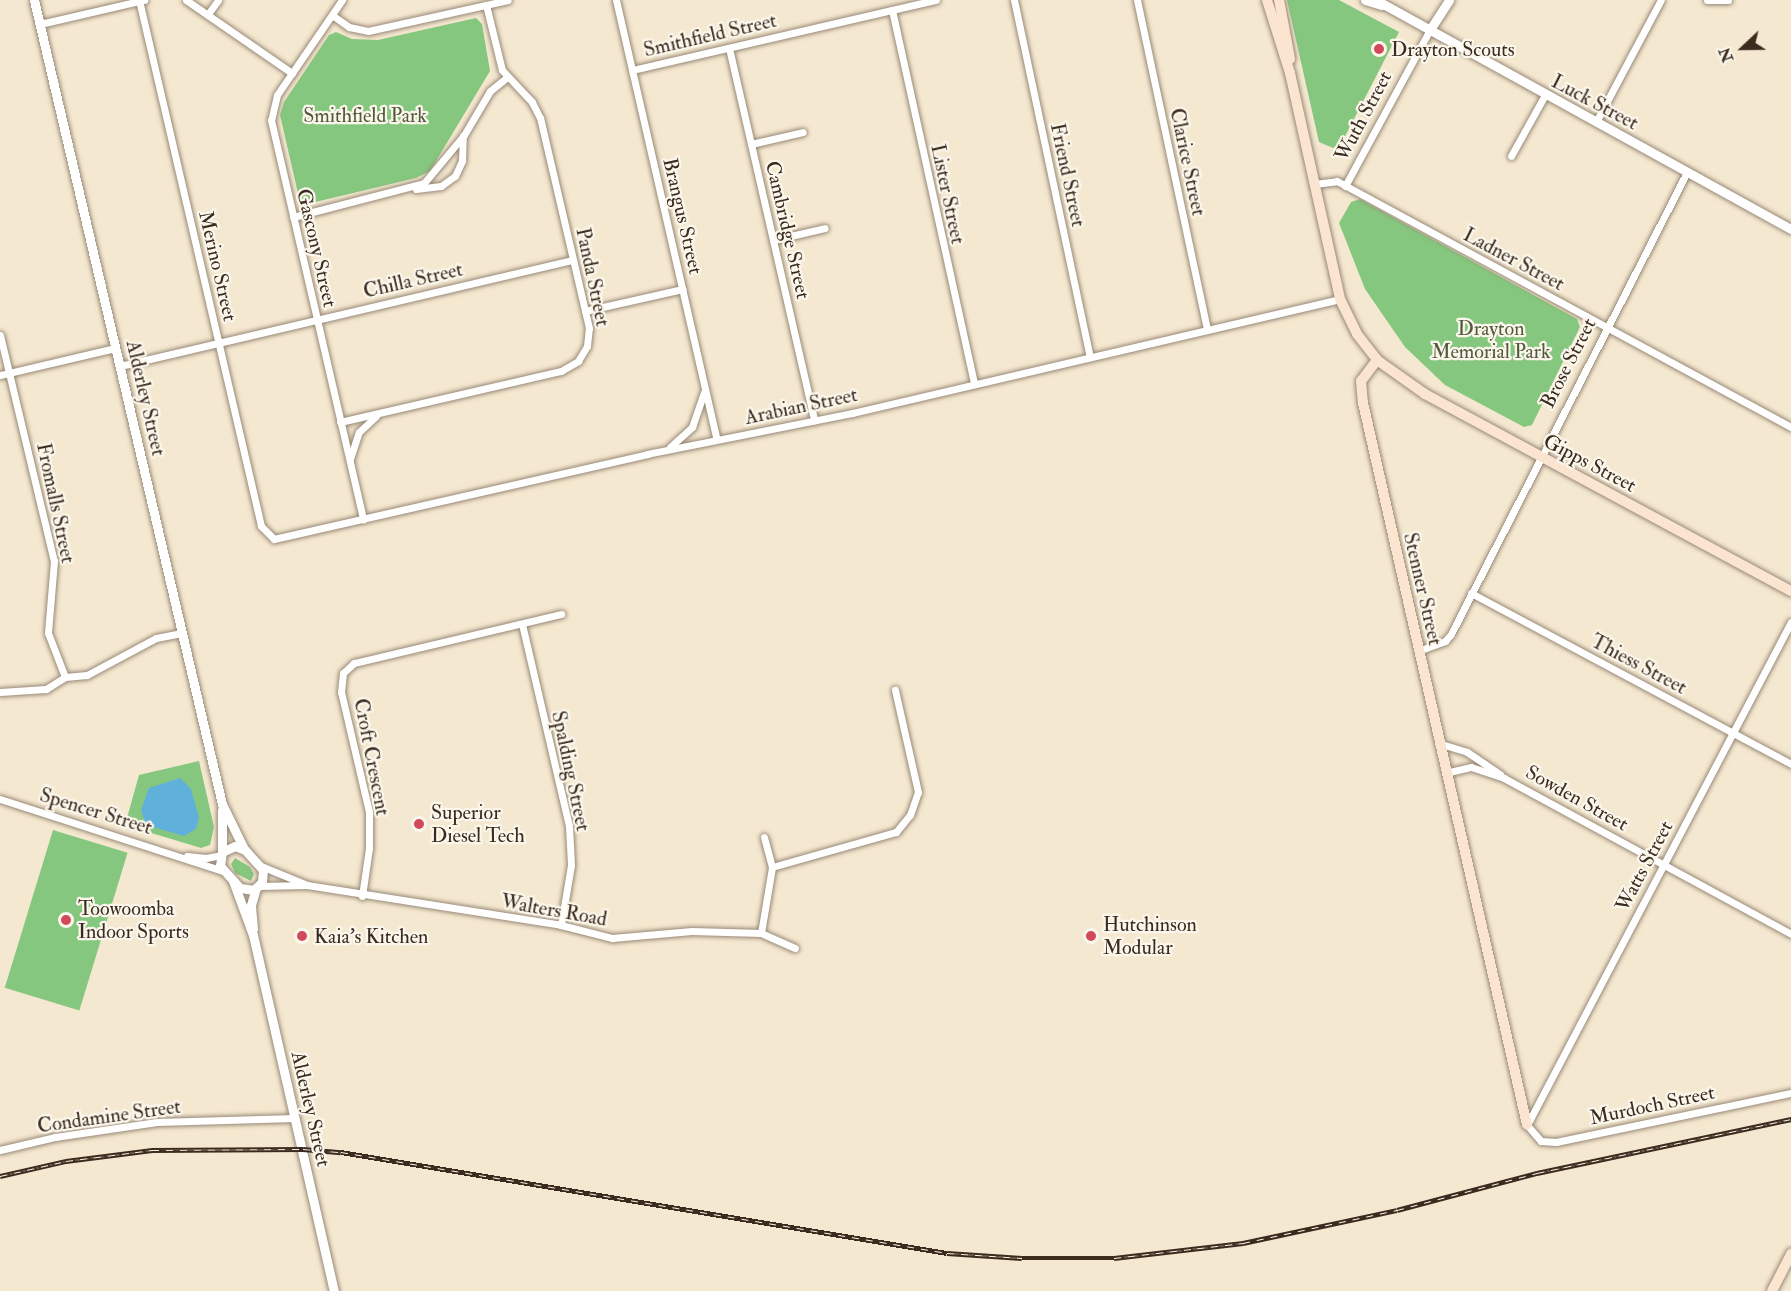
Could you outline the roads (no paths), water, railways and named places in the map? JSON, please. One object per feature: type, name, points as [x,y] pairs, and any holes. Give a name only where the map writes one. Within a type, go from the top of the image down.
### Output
[{"type":"main road","points":[[1267,0],[1290,73]]},
{"type":"main road","points":[[1279,0],[1290,73],[1340,299],[1357,334],[1377,360]]},
{"type":"main road","name":"Gipps Street","points":[[1377,360],[1408,384],[1539,457],[1791,591]]},
{"type":"main road","name":"Stenner Street","points":[[1377,360],[1363,377],[1361,392],[1438,743],[1527,1125]]},
{"type":"main road","points":[[1772,1291],[1791,1254]]},
{"type":"street","name":"Alderley Street","points":[[34,0],[222,804],[244,849]]},
{"type":"street","points":[[40,24],[140,0]]},
{"type":"street","name":"Merino Street","points":[[140,0],[261,526],[269,537]]},
{"type":"street","points":[[186,0],[292,73]]},
{"type":"street","points":[[208,14],[218,0]]},
{"type":"street","name":"Gascony Street","points":[[342,0],[274,101],[271,120],[363,520]]},
{"type":"street","points":[[332,15],[349,27],[369,31],[508,0]]},
{"type":"street","name":"Brangus Street","points":[[616,0],[717,440]]},
{"type":"street","name":"Smithfield Street","points":[[632,70],[936,0]]},
{"type":"street","name":"Friend Street","points":[[1014,0],[1090,357]]},
{"type":"street","name":"Clarice Street","points":[[1137,0],[1207,330]]},
{"type":"street","name":"Luck Street","points":[[1365,0],[1380,3],[1791,229]]},
{"type":"street","name":"Wuth Street","points":[[1345,186],[1429,31],[1449,0]]},
{"type":"street","points":[[1596,122],[1661,0]]},
{"type":"street","points":[[1707,0],[1728,0]]},
{"type":"street","points":[[410,190],[430,179],[464,135],[490,91],[506,78],[486,5]]},
{"type":"street","name":"Lister Street","points":[[892,10],[974,384]]},
{"type":"street","name":"Cambridge Street","points":[[729,48],[814,420]]},
{"type":"street","name":"Panda Street","points":[[340,422],[567,368],[578,361],[588,346],[585,311],[540,118],[532,102],[506,78]]},
{"type":"street","points":[[1511,156],[1545,95]]},
{"type":"street","points":[[751,144],[803,132]]},
{"type":"street","points":[[293,217],[410,190],[441,186],[455,176],[462,160],[464,135]]},
{"type":"street","name":"Brose Street","points":[[1418,651],[1445,641],[1605,326],[1687,172]]},
{"type":"street","name":"Ladner Street","points":[[1314,184],[1329,180],[1345,186],[1791,428]]},
{"type":"street","points":[[773,240],[825,228]]},
{"type":"street","name":"Chilla Street","points":[[120,366],[573,260]]},
{"type":"street","points":[[585,311],[683,289]]},
{"type":"street","name":"Arabian Street","points":[[269,537],[282,539],[663,451],[974,384],[1340,299]]},
{"type":"street","name":"Fromalls Street","points":[[0,335],[54,561],[48,633],[65,677]]},
{"type":"street","points":[[0,375],[116,348]]},
{"type":"street","points":[[663,451],[679,441],[696,420],[704,396],[704,380]]},
{"type":"street","points":[[350,464],[359,432],[384,412]]},
{"type":"street","name":"Thiess Street","points":[[1471,593],[1791,764]]},
{"type":"street","name":"Croft Crescent","points":[[362,896],[369,848],[369,812],[341,692],[343,673],[354,663],[561,614]]},
{"type":"street","name":"Watts Street","points":[[1527,1125],[1791,622]]},
{"type":"street","name":"Spalding Street","points":[[522,624],[569,826],[571,865],[561,925]]},
{"type":"street","points":[[0,692],[34,692],[65,677],[87,675],[156,638],[182,633]]},
{"type":"street","points":[[772,867],[896,832],[910,815],[918,792],[895,690]]},
{"type":"street","name":"Sowden Street","points":[[1438,743],[1467,752],[1504,777],[1791,934]]},
{"type":"street","name":"Sowden Street","points":[[1445,773],[1471,767],[1504,777]]},
{"type":"street","name":"Spencer Street","points":[[0,799],[182,855],[223,871]]},
{"type":"street","name":"Alderley Street","points":[[222,804],[222,853]]},
{"type":"street","points":[[761,933],[772,867],[764,837]]},
{"type":"street","points":[[232,846],[244,849],[260,865],[264,876],[258,888],[245,890],[232,881],[223,871],[222,853],[232,846]]},
{"type":"street","name":"Spencer Street","points":[[182,855],[206,858],[222,853]]},
{"type":"street","name":"Walters Road","points":[[260,865],[307,885],[362,896],[561,925],[612,938],[692,931],[761,933],[795,948]]},
{"type":"street","name":"Alderley Street","points":[[232,881],[253,934],[334,1291]]},
{"type":"street","name":"Walters Road","points":[[258,888],[307,885]]},
{"type":"street","name":"Alderley Street","points":[[253,934],[251,905],[258,888]]},
{"type":"street","name":"Murdoch Street","points":[[1527,1125],[1541,1141],[1556,1142],[1791,1093]]},
{"type":"street","name":"Condamine Street","points":[[0,1150],[55,1137],[157,1122],[295,1118]]},
{"type":"water","points":[[180,778],[191,789],[199,818],[196,829],[184,836],[146,825],[141,810],[149,788]]},
{"type":"railway","points":[[0,1176],[66,1161],[152,1150],[303,1149],[341,1152],[947,1253],[1022,1258],[1114,1258],[1243,1243],[1397,1210],[1537,1173],[1791,1119]]},
{"type":"place","name":"Drayton Scouts","points":[[1379,49]]},
{"type":"place","name":"Superior Diesel Tech","points":[[419,824]]},
{"type":"place","name":"Toowoomba Indoor Sports","points":[[66,920]]},
{"type":"place","name":"Kaia's Kitchen","points":[[302,936]]},
{"type":"place","name":"Hutchinson Modular","points":[[1091,936]]},
{"type":"park label","name":"Smithfield Park","points":[[365,115]]},
{"type":"park label","name":"Drayton Memorial Park","points":[[1491,340]]}]
